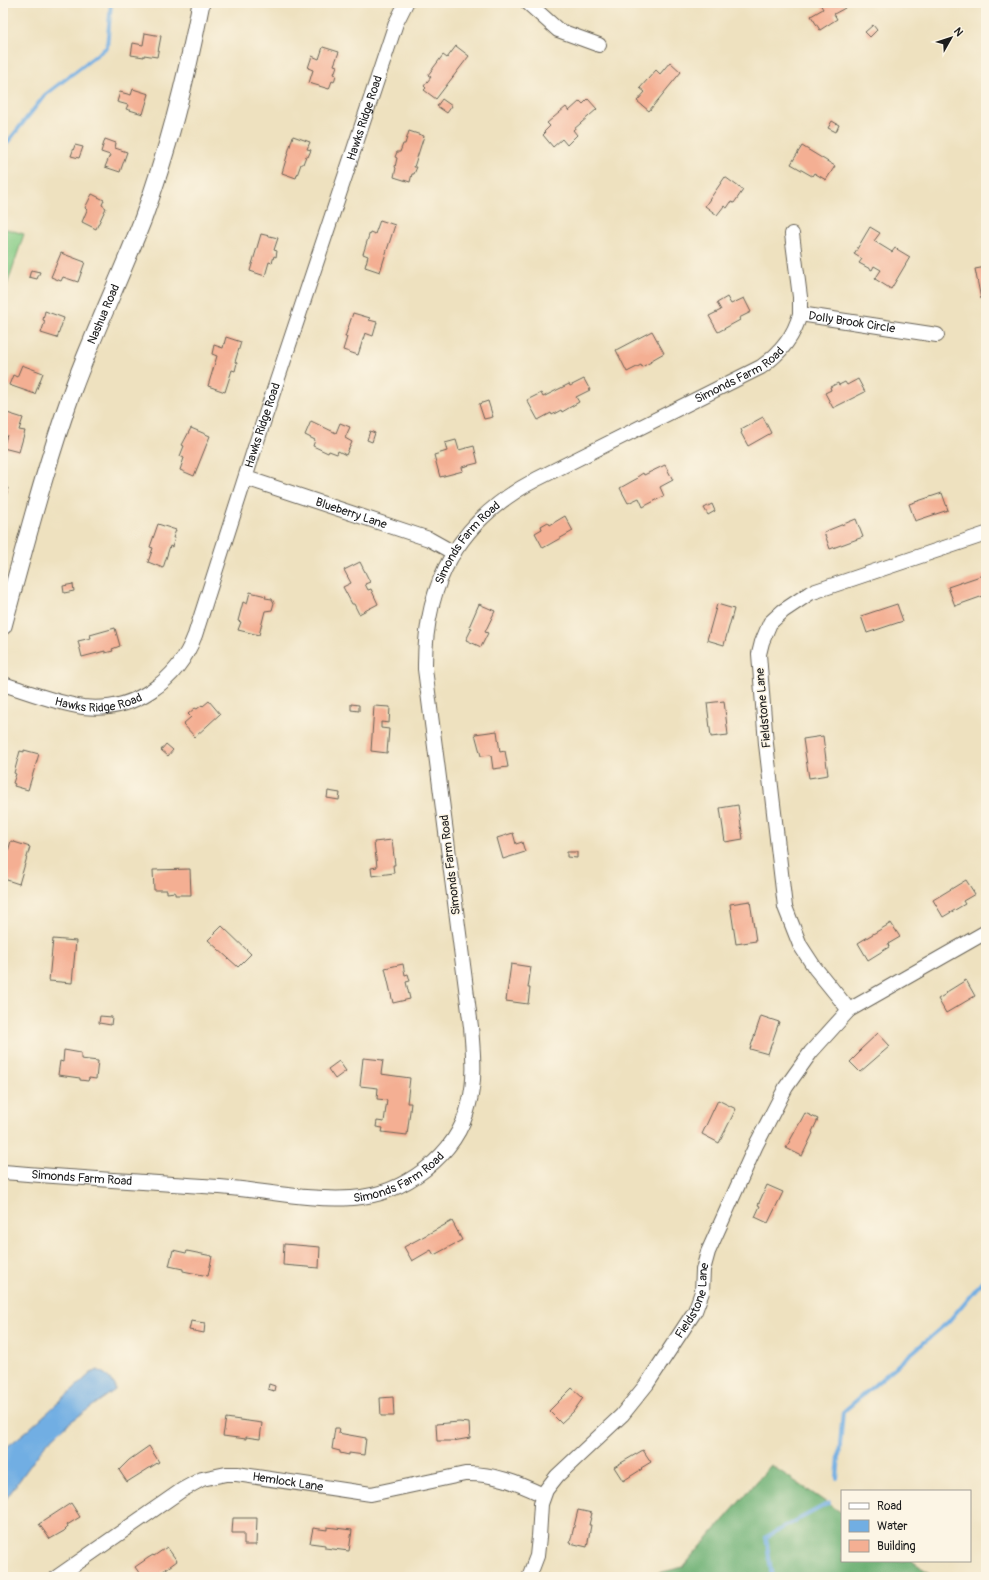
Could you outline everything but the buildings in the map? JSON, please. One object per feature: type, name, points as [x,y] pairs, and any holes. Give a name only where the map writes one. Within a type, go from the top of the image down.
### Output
[{"type":"main road","name":"Nashua Road","points":[[3,626],[36,504],[60,427],[90,346],[142,220],[160,170],[192,53],[201,3]]},
{"type":"street","name":"Hawks Ridge Road","points":[[3,684],[64,703],[94,708],[124,703],[143,696],[160,685],[178,666],[191,644],[396,23],[406,3]]},
{"type":"street","points":[[528,3],[558,30],[599,45]]},
{"type":"street","name":"Dolly Brook Circle","points":[[792,234],[801,306],[800,314],[937,335]]},
{"type":"street","name":"Simonds Farm Road","points":[[3,1172],[222,1187],[314,1198],[352,1198],[389,1190],[412,1179],[432,1164],[449,1146],[469,1105],[474,1066],[425,669],[425,648],[429,614],[439,582],[454,553],[466,536],[498,503],[514,492],[761,367],[770,361],[781,350],[790,338],[798,323],[800,314]]},
{"type":"street","name":"Blueberry Lane","points":[[246,478],[432,540],[454,553]]},
{"type":"street","name":"Fieldstone Lane","points":[[849,1010],[815,968],[800,945],[785,907],[766,744],[759,654],[762,642],[770,623],[783,610],[810,593],[986,534]]},
{"type":"street","name":"Fieldstone Lane","points":[[529,1577],[536,1556],[543,1495],[558,1476],[622,1415],[647,1384],[695,1311],[702,1292],[703,1270],[708,1252],[756,1145],[783,1093],[810,1052],[849,1010],[986,932]]},
{"type":"street","name":"Hemlock Lane","points":[[57,1577],[182,1490],[202,1479],[226,1474],[251,1475],[371,1494],[465,1474],[478,1473],[526,1486],[543,1495]]},
{"type":"green space","points":[[3,228],[24,234],[3,297]]},
{"type":"green space","points":[[771,1465],[841,1512],[841,1562],[913,1562],[935,1577],[642,1577],[683,1567]]},
{"type":"water","points":[[98,1370],[105,1374],[115,1385],[115,1390],[69,1423],[45,1445],[3,1503],[3,1450],[28,1430],[91,1373]]},
{"type":"waterway","points":[[3,148],[45,95],[107,47],[111,3]]},
{"type":"waterway","points":[[837,1478],[843,1412],[948,1322],[986,1277]]},
{"type":"waterway","points":[[772,1577],[766,1537],[829,1503]]}]
